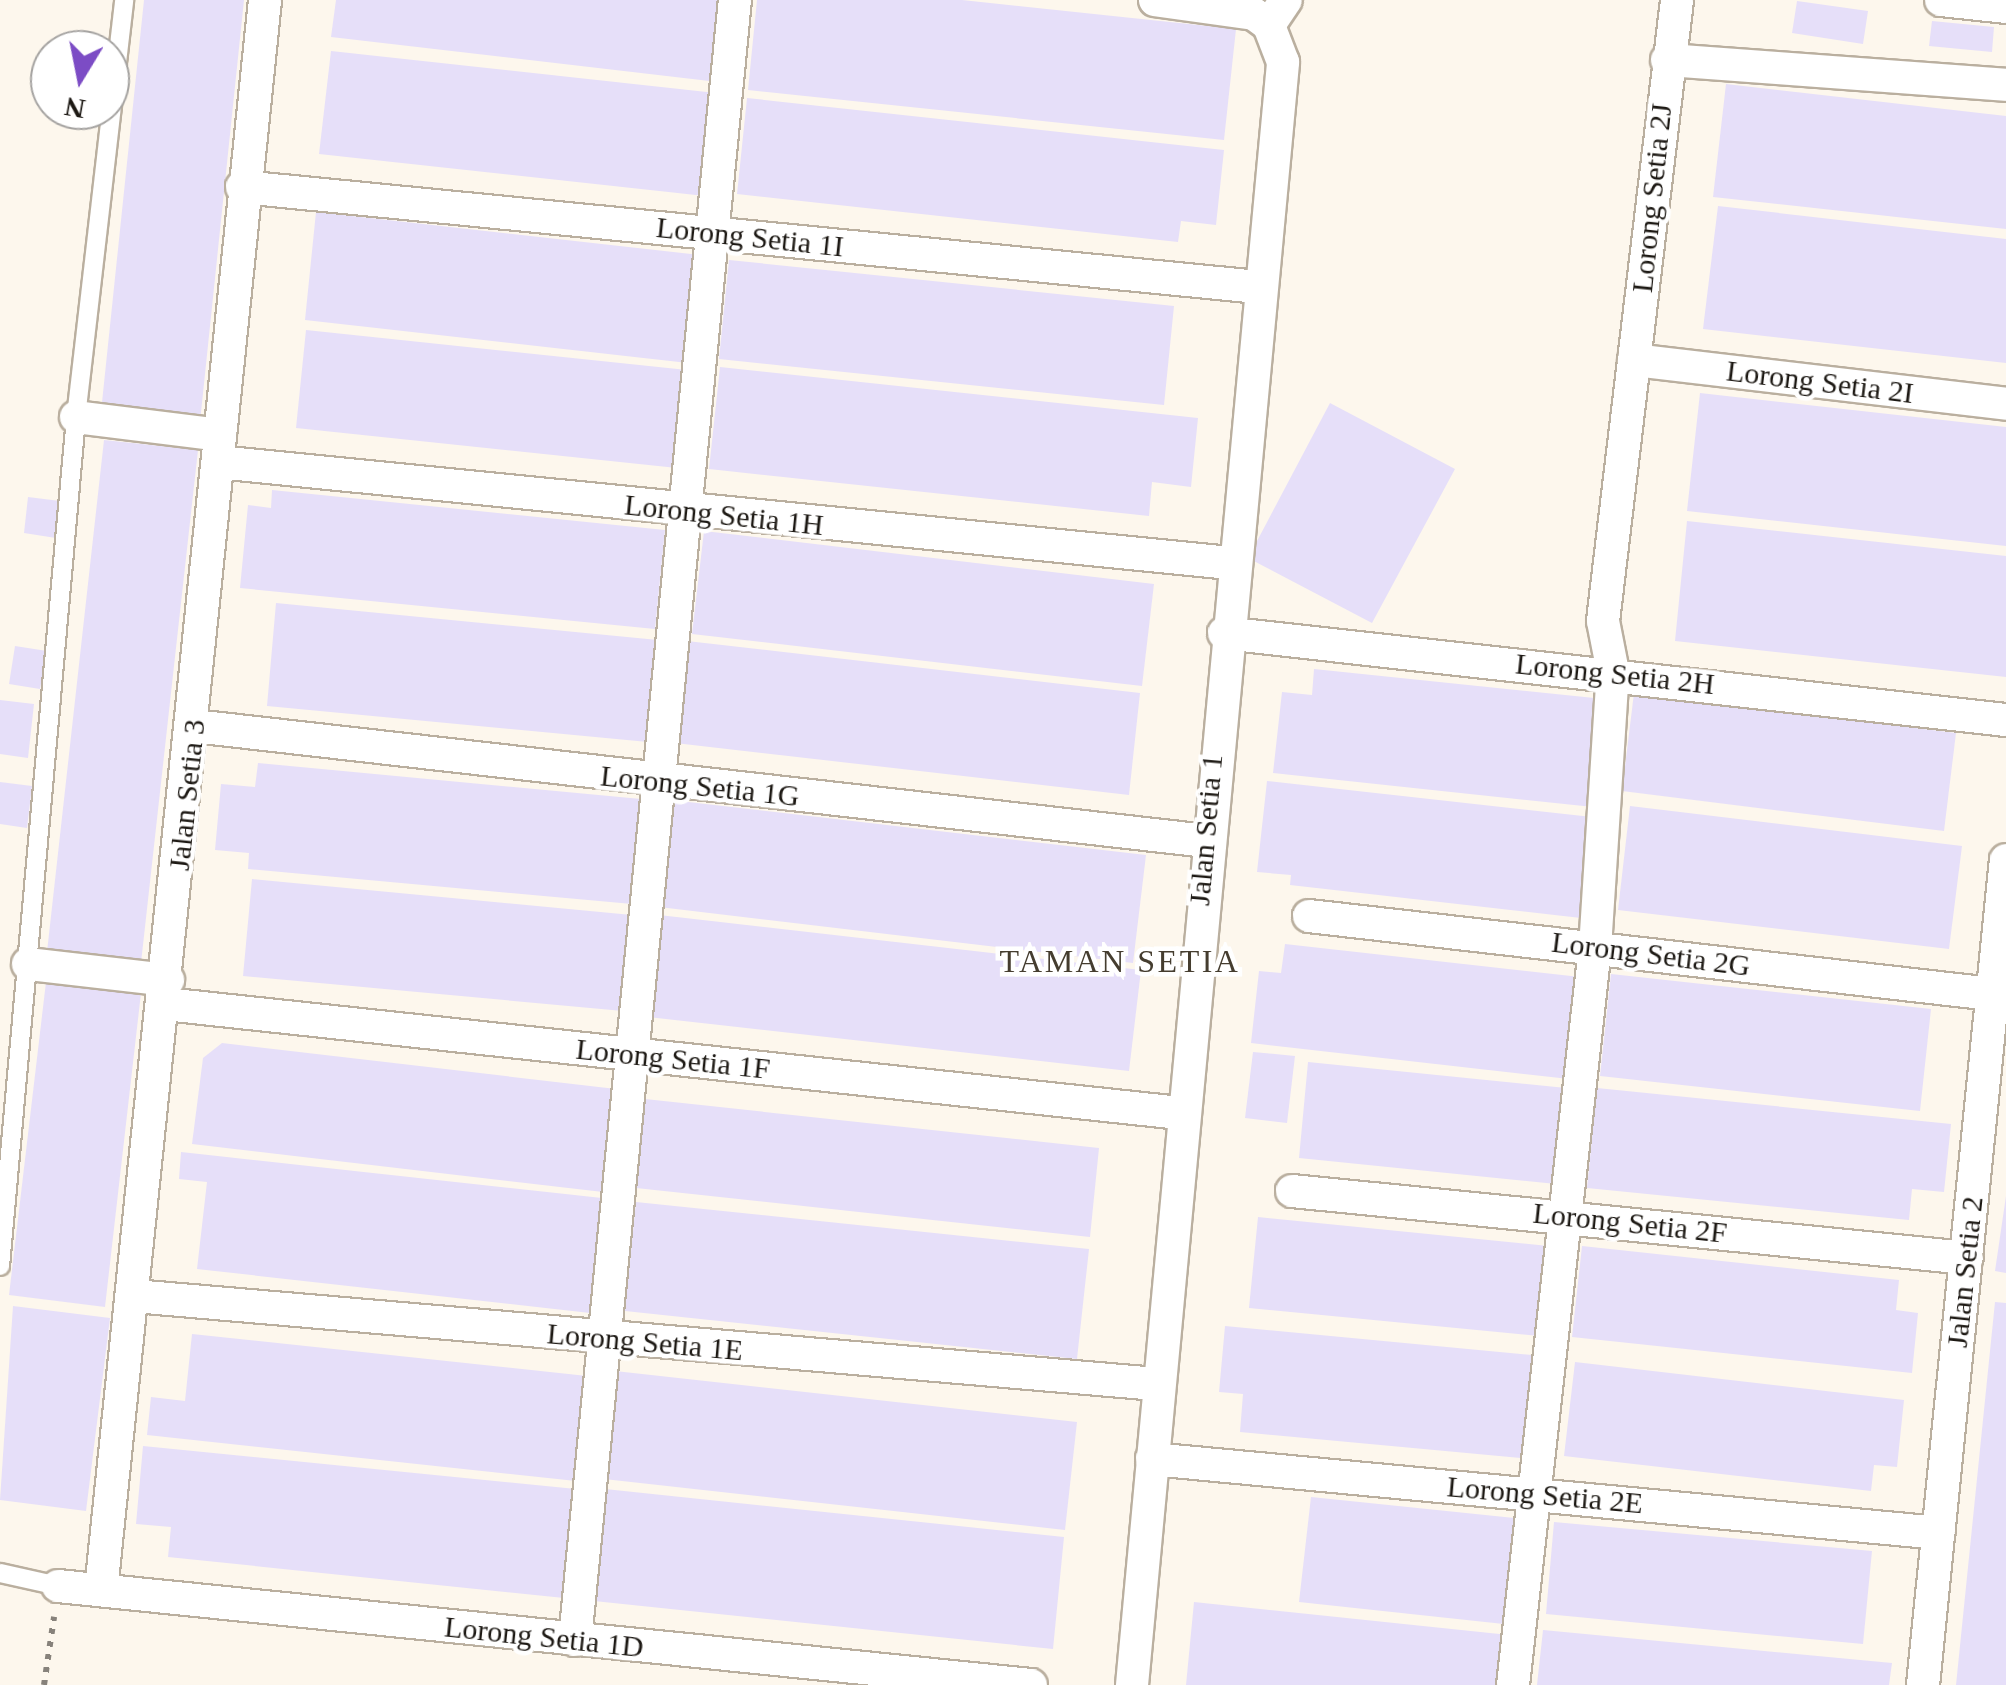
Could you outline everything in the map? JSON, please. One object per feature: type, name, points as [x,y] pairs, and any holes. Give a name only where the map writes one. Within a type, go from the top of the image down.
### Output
[{"type":"street","name":"Jalan Setia 3","points":[[101,1590],[194,726],[242,187],[264,0]]},
{"type":"street","points":[[575,1640],[655,781],[735,0]]},
{"type":"street","name":"Jalan Setia 1","points":[[1132,1685],[1230,563],[1283,62],[1277,12],[1155,0]]},
{"type":"street","points":[[1667,60],[1677,0]]},
{"type":"street","points":[[1940,0],[2006,6]]},
{"type":"street","name":"Lorong Setia 2J","points":[[1513,1685],[1536,1494],[1562,1216],[1595,948],[1613,672],[1603,621],[1667,60],[2006,85]]},
{"type":"street","name":"Lorong Setia 1I","points":[[242,187],[1258,287]]},
{"type":"street","name":"Lorong Setia 2I","points":[[1634,360],[2006,404]]},
{"type":"street","name":"Lorong Setia 1H","points":[[76,417],[219,449],[682,511],[1230,563]]},
{"type":"street","name":"Lorong Setia 2H","points":[[1224,632],[1613,672],[2006,720]]},
{"type":"street","name":"Lorong Setia 1G","points":[[194,726],[655,781],[1206,840]]},
{"type":"street","name":"Jalan Setia 2","points":[[1923,1685],[2006,860]]},
{"type":"street","name":"Lorong Setia 2G","points":[[1309,916],[1992,994]]},
{"type":"street","name":"Lorong Setia 1F","points":[[28,964],[166,992],[630,1054],[1180,1114]]},
{"type":"street","name":"Lorong Setia 2F","points":[[1292,1191],[1967,1258]]},
{"type":"street","name":"Lorong Setia 1E","points":[[134,1296],[1156,1384]]},
{"type":"street","name":"Lorong Setia 2E","points":[[1152,1459],[1939,1533]]},
{"type":"street","name":"Lorong Setia 1D","points":[[58,1586],[1031,1685]]},
{"type":"lane","points":[[0,1266],[76,417],[124,0]]},
{"type":"lane","points":[[0,1574],[58,1586]]},
{"type":"path","points":[[44,1685],[58,1586]]},
{"type":"building","points":[[144,0],[244,0],[200,422],[101,412]]},
{"type":"building","points":[[336,0],[727,0],[718,82],[331,37]]},
{"type":"building","points":[[757,0],[962,0],[1236,29],[1224,140],[748,90]]},
{"type":"building","points":[[1797,1],[1868,11],[1863,44],[1792,33]]},
{"type":"building","points":[[1932,21],[1994,27],[1992,52],[1929,46]]},
{"type":"building","points":[[331,51],[716,93],[705,196],[319,154]]},
{"type":"building","points":[[1726,84],[2006,116],[2006,229],[1713,197]]},
{"type":"building","points":[[747,98],[1224,150],[1216,225],[1181,221],[1178,242],[737,194]]},
{"type":"building","points":[[1718,206],[2006,239],[2006,363],[1703,329]]},
{"type":"building","points":[[316,212],[700,255],[688,363],[305,320]]},
{"type":"building","points":[[729,260],[1174,306],[1164,405],[719,359]]},
{"type":"building","points":[[306,330],[687,370],[677,468],[296,428]]},
{"type":"building","points":[[720,367],[1198,418],[1191,487],[1152,482],[1149,516],[709,469]]},
{"type":"building","points":[[1700,393],[2006,427],[2006,546],[1687,511]]},
{"type":"building","points":[[1330,403],[1455,469],[1372,623],[1248,558]]},
{"type":"building","points":[[104,440],[198,450],[141,963],[47,952]]},
{"type":"building","points":[[272,490],[665,530],[655,629],[240,588],[248,505],[271,508]]},
{"type":"building","points":[[28,497],[60,501],[56,538],[24,533]]},
{"type":"building","points":[[1687,521],[2006,556],[2006,677],[1675,641]]},
{"type":"building","points":[[704,531],[1154,584],[1142,686],[692,634]]},
{"type":"building","points":[[276,603],[658,640],[648,742],[267,706]]},
{"type":"building","points":[[687,641],[1140,693],[1129,795],[675,743]]},
{"type":"building","points":[[15,646],[47,651],[40,689],[9,684]]},
{"type":"building","points":[[1314,669],[1604,699],[1593,807],[1273,773],[1282,692],[1312,695]]},
{"type":"building","points":[[1634,693],[1956,733],[1944,831],[1622,791]]},
{"type":"building","points":[[0,700],[34,704],[28,758],[0,754]]},
{"type":"building","points":[[258,763],[641,799],[632,904],[248,869],[249,853],[215,850],[221,784],[255,787]]},
{"type":"building","points":[[1267,781],[1592,817],[1581,918],[1290,885],[1291,875],[1257,872]]},
{"type":"building","points":[[0,782],[32,786],[27,828],[0,824]]},
{"type":"building","points":[[671,800],[1146,855],[1133,963],[659,907]]},
{"type":"building","points":[[1630,806],[1962,846],[1949,949],[1618,910]]},
{"type":"building","points":[[252,879],[632,915],[623,1011],[243,976]]},
{"type":"building","points":[[659,915],[1141,970],[1129,1071],[648,1017]]},
{"type":"building","points":[[1285,944],[1580,977],[1569,1079],[1251,1043],[1259,971],[1281,973]]},
{"type":"building","points":[[1611,974],[1931,1009],[1920,1111],[1600,1076]]},
{"type":"building","points":[[46,982],[141,993],[105,1307],[9,1295]]},
{"type":"building","points":[[222,1043],[616,1089],[603,1192],[192,1144],[203,1058]]},
{"type":"building","points":[[1253,1052],[1295,1056],[1287,1123],[1245,1118]]},
{"type":"building","points":[[1308,1062],[1566,1088],[1556,1184],[1299,1158]]},
{"type":"building","points":[[1597,1088],[1951,1124],[1944,1192],[1912,1189],[1909,1220],[1587,1188]]},
{"type":"building","points":[[645,1099],[1099,1148],[1090,1237],[636,1188]]},
{"type":"building","points":[[181,1152],[602,1198],[590,1313],[197,1269],[207,1182],[179,1179]]},
{"type":"building","points":[[2006,1196],[2006,1273],[1995,1271]]},
{"type":"building","points":[[636,1202],[1089,1249],[1077,1359],[625,1311]]},
{"type":"building","points":[[1258,1217],[1548,1246],[1539,1336],[1249,1308]]},
{"type":"building","points":[[1582,1246],[1899,1280],[1896,1310],[1918,1313],[1912,1373],[1572,1337]]},
{"type":"building","points":[[1995,1302],[2006,1303],[2006,1685],[1956,1685]]},
{"type":"building","points":[[13,1306],[110,1318],[86,1511],[0,1500]]},
{"type":"building","points":[[1225,1326],[1542,1356],[1532,1459],[1240,1432],[1243,1394],[1219,1392]]},
{"type":"building","points":[[192,1334],[587,1376],[576,1481],[147,1435],[151,1397],[185,1401]]},
{"type":"building","points":[[1575,1362],[1904,1400],[1897,1467],[1874,1465],[1871,1491],[1564,1456]]},
{"type":"building","points":[[615,1371],[1077,1422],[1065,1530],[604,1479]]},
{"type":"building","points":[[143,1446],[576,1489],[564,1598],[168,1557],[171,1527],[136,1524]]},
{"type":"building","points":[[605,1489],[1064,1537],[1053,1649],[594,1601]]},
{"type":"building","points":[[1311,1497],[1524,1519],[1513,1625],[1299,1602]]},
{"type":"building","points":[[1554,1522],[1872,1551],[1863,1644],[1546,1614]]},
{"type":"building","points":[[1194,1602],[1509,1635],[1504,1685],[1186,1685]]},
{"type":"building","points":[[1543,1630],[1892,1663],[1889,1685],[1537,1685]]},
{"type":"district","name":"TAMAN SETIA","points":[[1120,961]]}]
